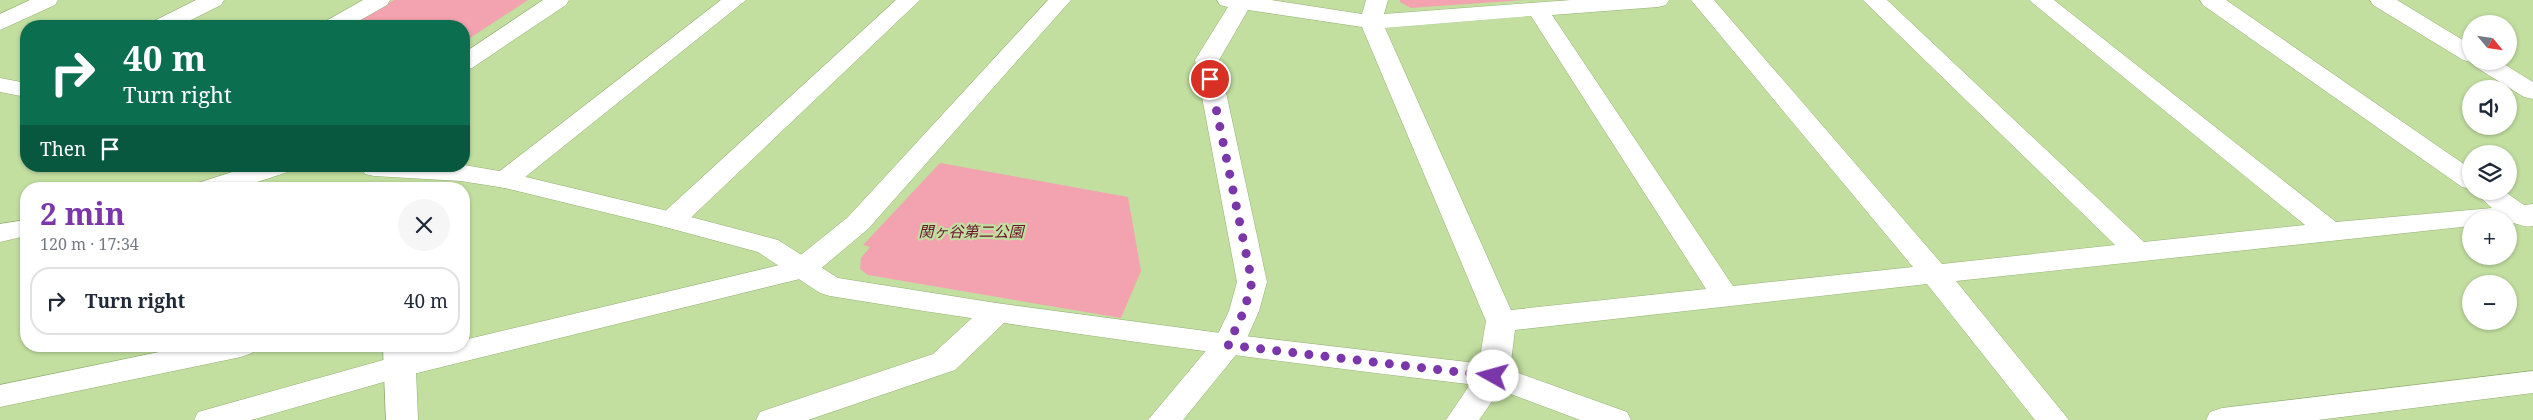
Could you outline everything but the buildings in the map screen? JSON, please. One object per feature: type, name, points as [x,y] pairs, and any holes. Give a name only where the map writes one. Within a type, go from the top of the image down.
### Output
[{"type":"street","points":[[0,23],[48,0]]},
{"type":"street","points":[[174,20],[213,0]]},
{"type":"street","points":[[344,20],[379,0]]},
{"type":"street","points":[[470,59],[558,0]]},
{"type":"street","points":[[505,180],[735,0]]},
{"type":"street","points":[[672,220],[909,0]]},
{"type":"street","points":[[470,341],[802,269],[858,223],[1060,0]]},
{"type":"street","points":[[1164,420],[1228,345],[1244,311],[1252,282],[1207,60],[1235,1],[1374,11],[1538,10],[1658,0]]},
{"type":"street","points":[[1702,0],[1935,274],[2053,420]]},
{"type":"street","points":[[1874,0],[2137,251]]},
{"type":"street","points":[[2040,0],[2330,230]]},
{"type":"street","points":[[2211,0],[2462,175]]},
{"type":"street","points":[[2381,0],[2462,50]]},
{"type":"street","points":[[1538,10],[1724,296]]},
{"type":"street","points":[[1374,11],[1501,322],[1493,376],[1462,420]]},
{"type":"street","points":[[2497,70],[2533,92]]},
{"type":"street","points":[[0,85],[20,89]]},
{"type":"street","points":[[230,182],[260,172]]},
{"type":"street","points":[[375,174],[461,173],[505,180],[672,220],[768,246],[830,286],[996,313],[1228,345],[1493,376],[1615,420]]},
{"type":"street","points":[[2501,200],[2528,217]]},
{"type":"street","points":[[1501,322],[2330,230],[2528,217]]},
{"type":"street","points":[[0,233],[20,229]]},
{"type":"street","points":[[772,420],[944,362],[996,313]]},
{"type":"street","points":[[0,396],[212,352]]},
{"type":"street","points":[[210,420],[400,356],[418,352]]},
{"type":"street","points":[[400,356],[402,420]]},
{"type":"street","points":[[2222,420],[2309,415],[2531,384]]},
{"type":"green space","points":[[394,0],[528,0],[470,38],[470,20],[359,20]]},
{"type":"green space","points":[[1400,0],[1524,0],[1411,8],[1400,2]]},
{"type":"green space","name":"関ヶ谷第二公園","points":[[940,163],[1128,197],[1141,271],[1121,318],[868,275],[860,269],[861,258],[870,247],[863,245]]},
{"type":"route","points":[[1210,79],[1252,282],[1244,311],[1228,345],[1493,376]]}]
